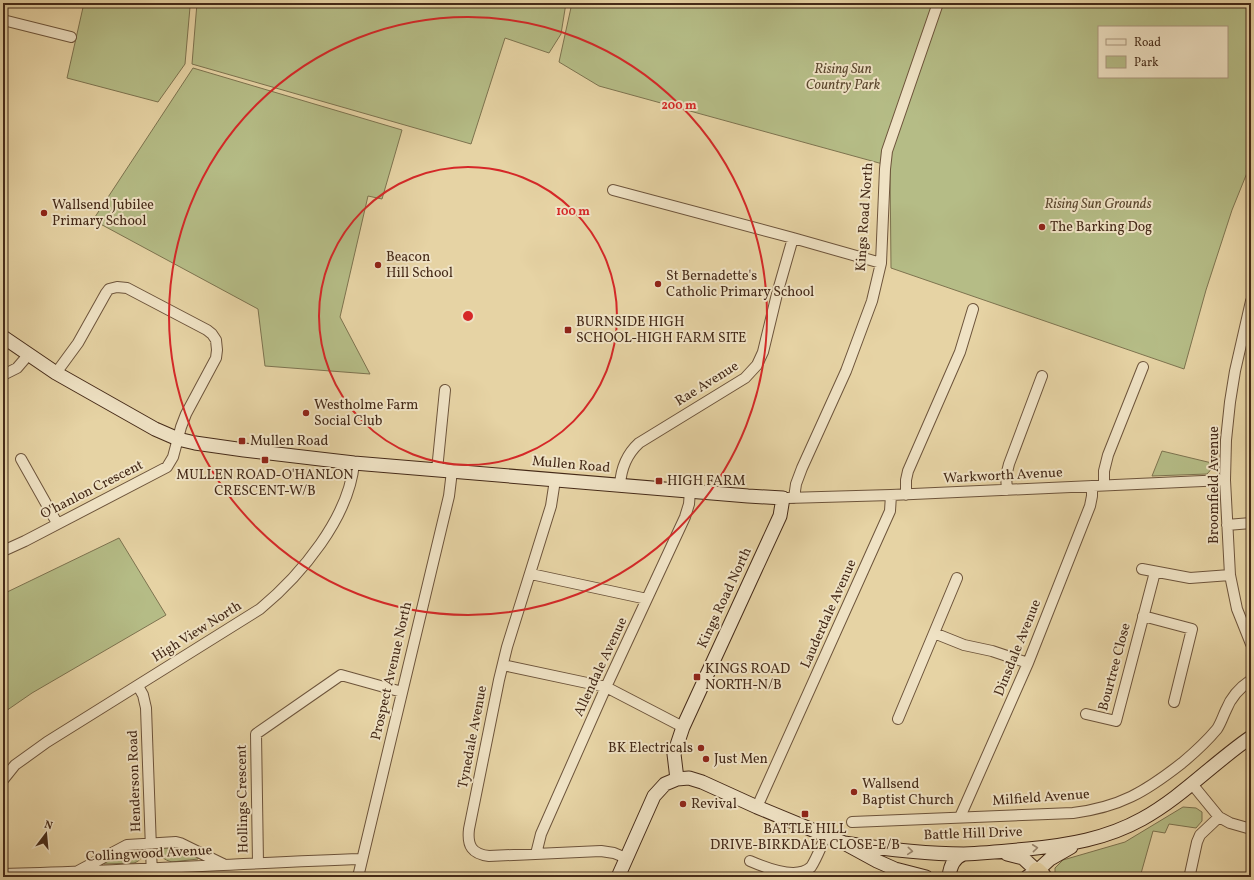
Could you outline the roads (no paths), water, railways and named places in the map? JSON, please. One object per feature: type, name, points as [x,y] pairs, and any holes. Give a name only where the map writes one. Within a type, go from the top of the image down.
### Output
[{"type":"street","name":"Kings Road North","points":[[677,779],[674,754],[683,728],[788,498],[796,484],[849,364],[872,301],[881,263],[887,151],[938,3]]},
{"type":"street","points":[[3,20],[71,37]]},
{"type":"street","points":[[613,190],[881,263]]},
{"type":"street","name":"Rae Avenue","points":[[620,485],[623,468],[630,454],[639,443],[745,378],[757,365],[763,352],[777,294],[793,238]]},
{"type":"street","name":"O'hanlon Crescent","points":[[3,551],[162,470],[170,463],[186,414],[217,354],[216,340],[207,330],[127,288],[113,288],[106,292],[78,343],[56,373]]},
{"type":"street","name":"Broomfield Avenue","points":[[1251,301],[1235,371],[1230,402],[1226,440],[1225,480],[1230,575],[1237,609],[1248,627],[1251,644]]},
{"type":"street","points":[[906,495],[906,480],[908,471],[960,352],[973,308]]},
{"type":"street","name":"Mullen Road","points":[[3,337],[56,373],[155,429],[178,439],[206,445],[236,450],[354,463],[788,498]]},
{"type":"street","points":[[3,375],[17,368],[29,354]]},
{"type":"street","points":[[1104,485],[1104,471],[1108,455],[1143,367]]},
{"type":"street","points":[[1006,490],[1006,476],[1009,464],[1042,376]]},
{"type":"street","points":[[438,470],[445,390]]},
{"type":"street","points":[[21,459],[57,524]]},
{"type":"street","name":"High View North","points":[[3,780],[15,765],[47,742],[260,610],[277,595],[310,557],[328,531],[349,488],[354,463]]},
{"type":"street","name":"Prospect Avenue North","points":[[358,877],[448,496],[452,471]]},
{"type":"street","name":"Tynedale Avenue","points":[[555,480],[551,506],[507,647],[471,822],[469,840],[475,851],[483,855],[601,852],[614,853],[626,858]]},
{"type":"street","name":"Warkworth Avenue","points":[[788,498],[891,496],[1225,480]]},
{"type":"street","name":"Dinsdale Avenue","points":[[960,817],[1028,663],[1090,506],[1092,486]]},
{"type":"street","name":"Allendale Avenue","points":[[536,854],[541,834],[606,687],[685,517],[689,504],[690,491]]},
{"type":"street","name":"Lauderdale Avenue","points":[[757,808],[890,511],[891,496]]},
{"type":"street","points":[[1227,525],[1251,523]]},
{"type":"street","points":[[1142,569],[1190,578],[1230,575]]},
{"type":"street","name":"Bourtree Close","points":[[1086,714],[1116,721],[1154,572]]},
{"type":"street","points":[[531,574],[647,599]]},
{"type":"street","points":[[898,719],[957,578]]},
{"type":"street","name":"Bourtree Close","points":[[1143,616],[1192,629],[1174,702]]},
{"type":"street","points":[[934,633],[964,645],[992,651],[1028,663]]},
{"type":"street","points":[[503,665],[606,687],[683,728]]},
{"type":"street","name":"Hollings Crescent","points":[[258,863],[256,734],[341,675],[402,692]]},
{"type":"street","name":"Milfield Avenue","points":[[852,822],[1073,813],[1099,809],[1127,800],[1162,778],[1188,757],[1212,734],[1220,724],[1231,698],[1251,680]]},
{"type":"street","name":"Henderson Road","points":[[138,686],[143,695],[146,708],[152,873]]},
{"type":"street","name":"Battle Hill Drive","points":[[844,843],[920,852],[964,854],[1041,848],[1080,842],[1108,834],[1142,819],[1170,802],[1251,737]]},
{"type":"street","name":"Battle Hill Drive","points":[[677,779],[688,778],[702,782],[757,808],[844,843],[877,861],[896,869],[926,877]]},
{"type":"street","points":[[618,877],[654,796],[665,784],[677,779]]},
{"type":"street","points":[[1192,784],[1220,817],[1230,823],[1251,829]]},
{"type":"street","points":[[1190,874],[1200,835],[1220,817]]},
{"type":"street","points":[[750,861],[785,875],[796,876],[802,874],[811,867],[826,836]]},
{"type":"street","name":"Collingwood Avenue","points":[[76,872],[123,846],[151,843],[176,842],[224,864]]},
{"type":"street","name":"Battle Hill Drive","points":[[1035,876],[1056,854],[1080,842]]},
{"type":"street","points":[[982,853],[1018,856],[1027,861],[1035,876]]},
{"type":"street","points":[[949,877],[954,860],[964,854]]},
{"type":"street","name":"Collingwood Avenue","points":[[3,874],[76,872],[152,873],[224,864],[362,859]]},
{"type":"place","name":"Wallsend Jubilee Primary School","points":[[44,213]]},
{"type":"place","name":"The Barking Dog","points":[[1042,227]]},
{"type":"place","name":"Beacon Hill School","points":[[378,265]]},
{"type":"place","name":"St Bernadette's Catholic Primary School","points":[[658,284]]},
{"type":"place","name":"BURNSIDE HIGH SCHOOL-HIGH FARM SITE","points":[[568,330]]},
{"type":"place","name":"Westholme Farm Social Club","points":[[306,413]]},
{"type":"place","name":"Mullen Road","points":[[242,441]]},
{"type":"place","name":"MULLEN ROAD-O'HANLON CRESCENT-W/B","points":[[265,460]]},
{"type":"place","name":"HIGH FARM","points":[[659,481]]},
{"type":"place","name":"KINGS ROAD NORTH-N/B","points":[[697,677]]},
{"type":"place","name":"BK Electricals","points":[[701,748]]},
{"type":"place","name":"Just Men","points":[[706,759]]},
{"type":"place","name":"Wallsend Baptist Church","points":[[854,792]]},
{"type":"place","name":"Revival","points":[[683,804]]},
{"type":"place","name":"BATTLE HILL DRIVE-BIRKDALE CLOSE-E/B","points":[[805,814]]},
{"type":"park label","name":"Rising Sun Country Park","points":[[843,78]]},
{"type":"park label","name":"Rising Sun Grounds","points":[[1098,204]]}]
